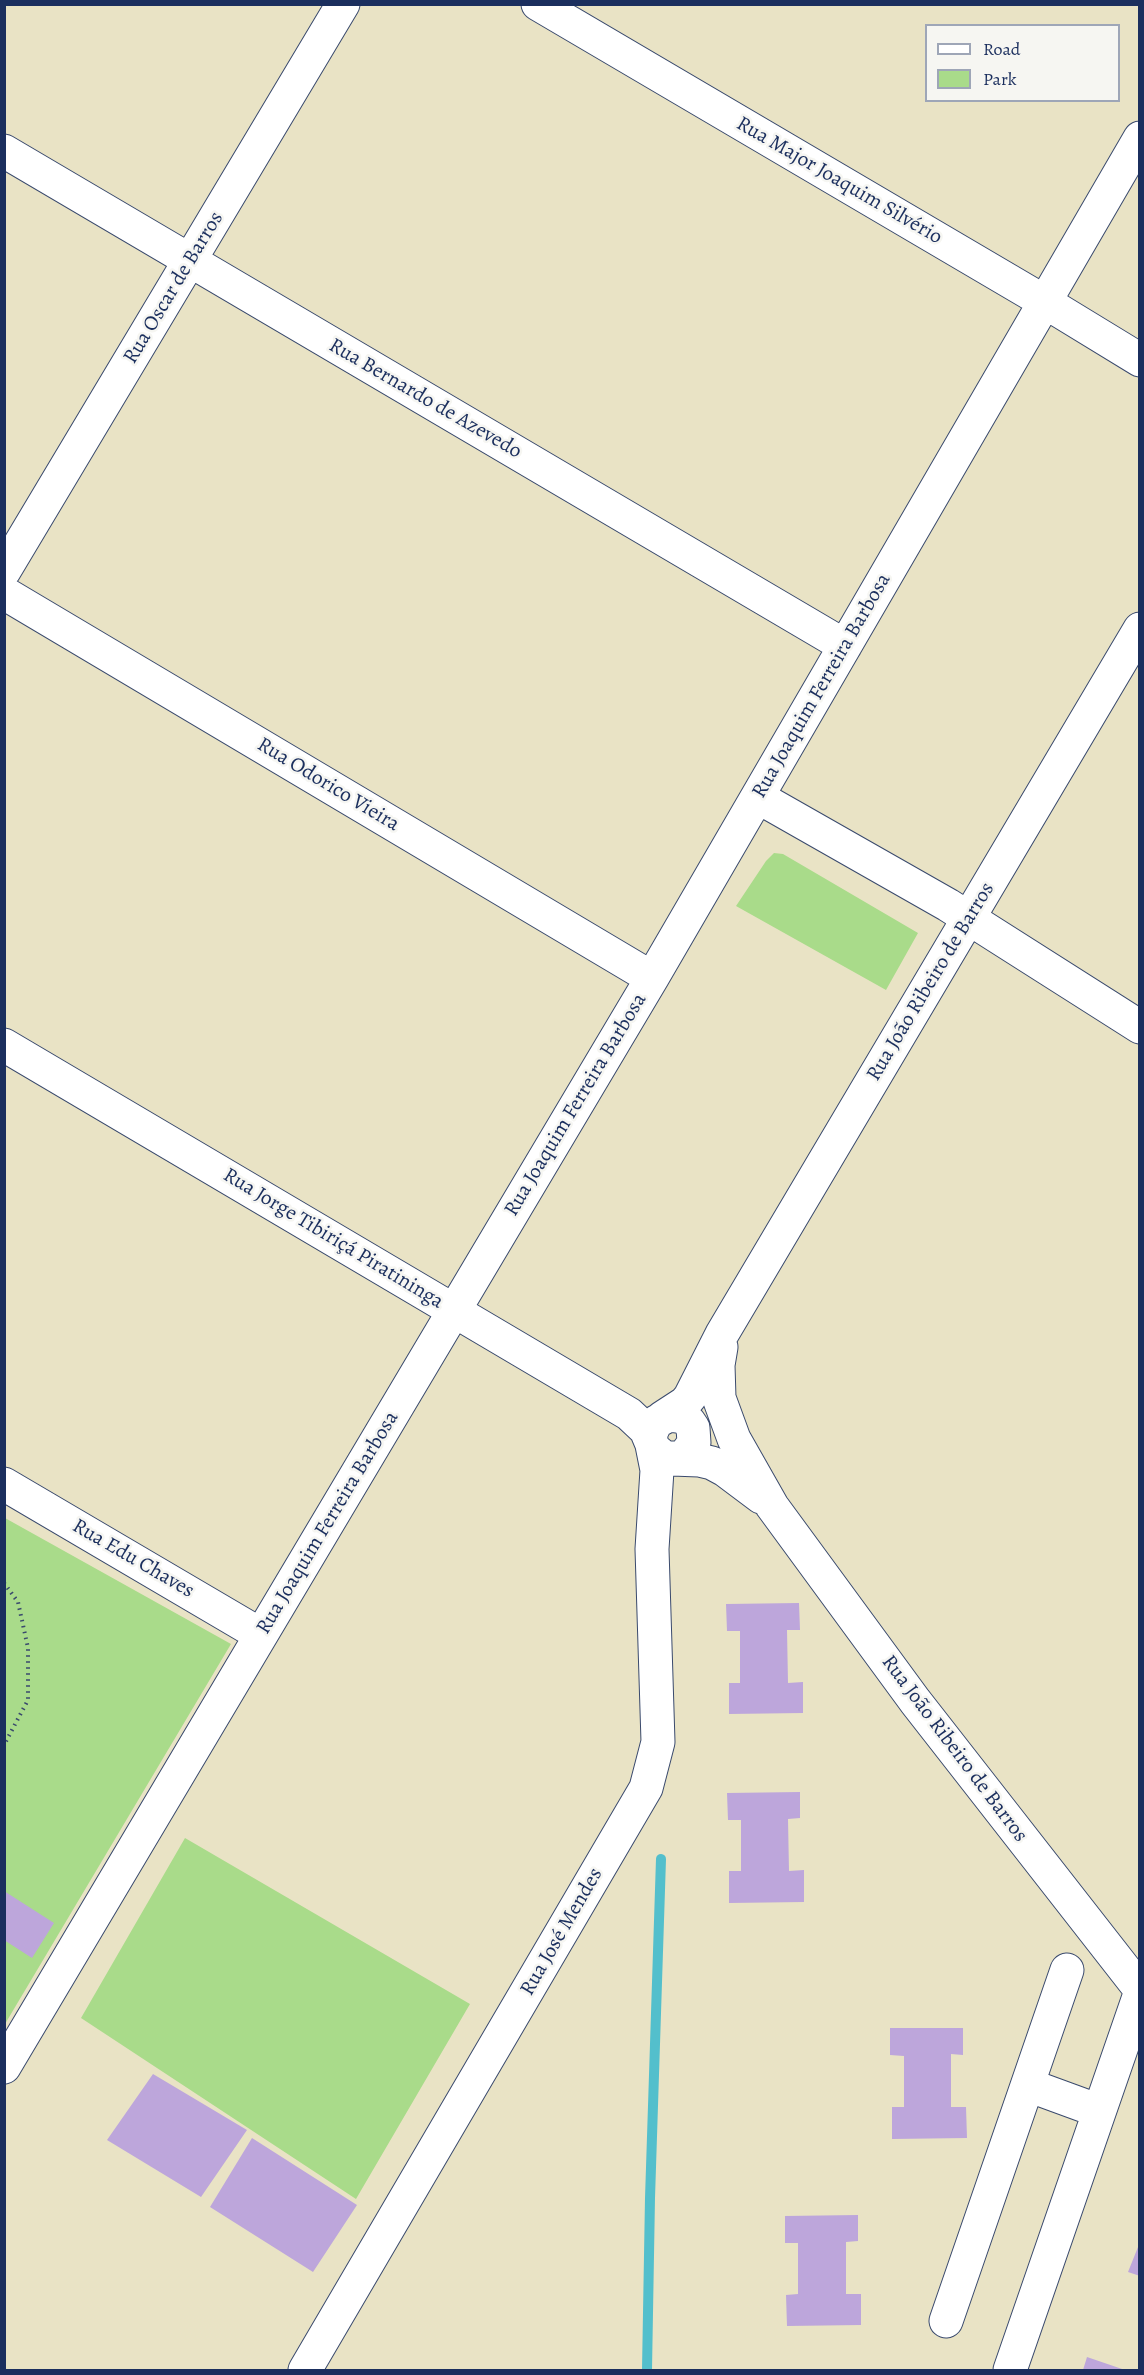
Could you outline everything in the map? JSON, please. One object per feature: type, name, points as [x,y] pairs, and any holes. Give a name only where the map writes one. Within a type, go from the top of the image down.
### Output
[{"type":"street","name":"Rua Oscar de Barros","points":[[4,571],[343,4]]},
{"type":"street","name":"Rua Major Joaquim Silvério","points":[[538,4],[1046,302],[1140,360]]},
{"type":"street","name":"Rua Joaquim Ferreira Barbosa","points":[[4,2067],[652,978],[1140,138]]},
{"type":"street","name":"Rua Bernardo de Azevedo","points":[[4,151],[845,646]]},
{"type":"street","name":"Rua Odorico Vieira","points":[[4,593],[652,978]]},
{"type":"street","name":"Rua João Ribeiro de Barros","points":[[772,1506],[725,1470],[660,1442],[690,1397],[722,1334],[1140,629]]},
{"type":"street","points":[[758,797],[969,918],[1140,1026]]},
{"type":"street","name":"Rua Jorge Tibiriçá Piratininga","points":[[4,1045],[629,1414],[660,1442]]},
{"type":"street","name":"Rua João Ribeiro de Barros","points":[[722,1334],[718,1365],[719,1398],[734,1439],[772,1506],[915,1701],[1140,1989]]},
{"type":"street","name":"Rua José Mendes","points":[[304,2370],[646,1788],[658,1742],[652,1549],[660,1442]]},
{"type":"street","name":"Rua Edu Chaves","points":[[4,1484],[261,1635]]},
{"type":"street","points":[[945,2321],[1067,1970]]},
{"type":"street","points":[[1010,2370],[1140,1994]]},
{"type":"street","points":[[1028,2085],[1099,2110]]},
{"type":"path","points":[[4,1583],[18,1602],[28,1648],[28,1700],[4,1745]]},
{"type":"green space","points":[[774,853],[783,854],[918,933],[886,990],[736,906],[766,861]]},
{"type":"green space","points":[[5,1518],[231,1644],[5,2024]]},
{"type":"green space","points":[[185,1838],[470,2004],[356,2199],[81,2018]]},
{"type":"building","points":[[799,1603],[800,1630],[787,1630],[788,1683],[803,1682],[803,1713],[729,1714],[729,1683],[740,1683],[740,1631],[727,1631],[726,1604]]},
{"type":"building","points":[[800,1792],[800,1818],[788,1819],[789,1871],[804,1870],[804,1902],[729,1903],[729,1871],[741,1871],[741,1820],[728,1820],[727,1793]]},
{"type":"building","points":[[4,1891],[54,1923],[32,1958],[4,1940]]},
{"type":"building","points":[[890,2028],[963,2028],[963,2055],[951,2054],[951,2107],[966,2107],[967,2138],[892,2139],[892,2107],[904,2107],[904,2056],[890,2055]]},
{"type":"building","points":[[153,2074],[247,2130],[201,2197],[107,2140]]},
{"type":"building","points":[[252,2138],[357,2205],[313,2272],[210,2207]]},
{"type":"building","points":[[858,2215],[858,2241],[846,2242],[846,2294],[861,2294],[861,2325],[787,2326],[786,2295],[798,2294],[798,2243],[785,2243],[785,2216]]},
{"type":"building","points":[[1140,2242],[1140,2276],[1128,2272]]},
{"type":"building","points":[[1087,2357],[1125,2370],[1083,2370]]},
{"type":"waterway","points":[[647,2370],[661,1859]]}]
